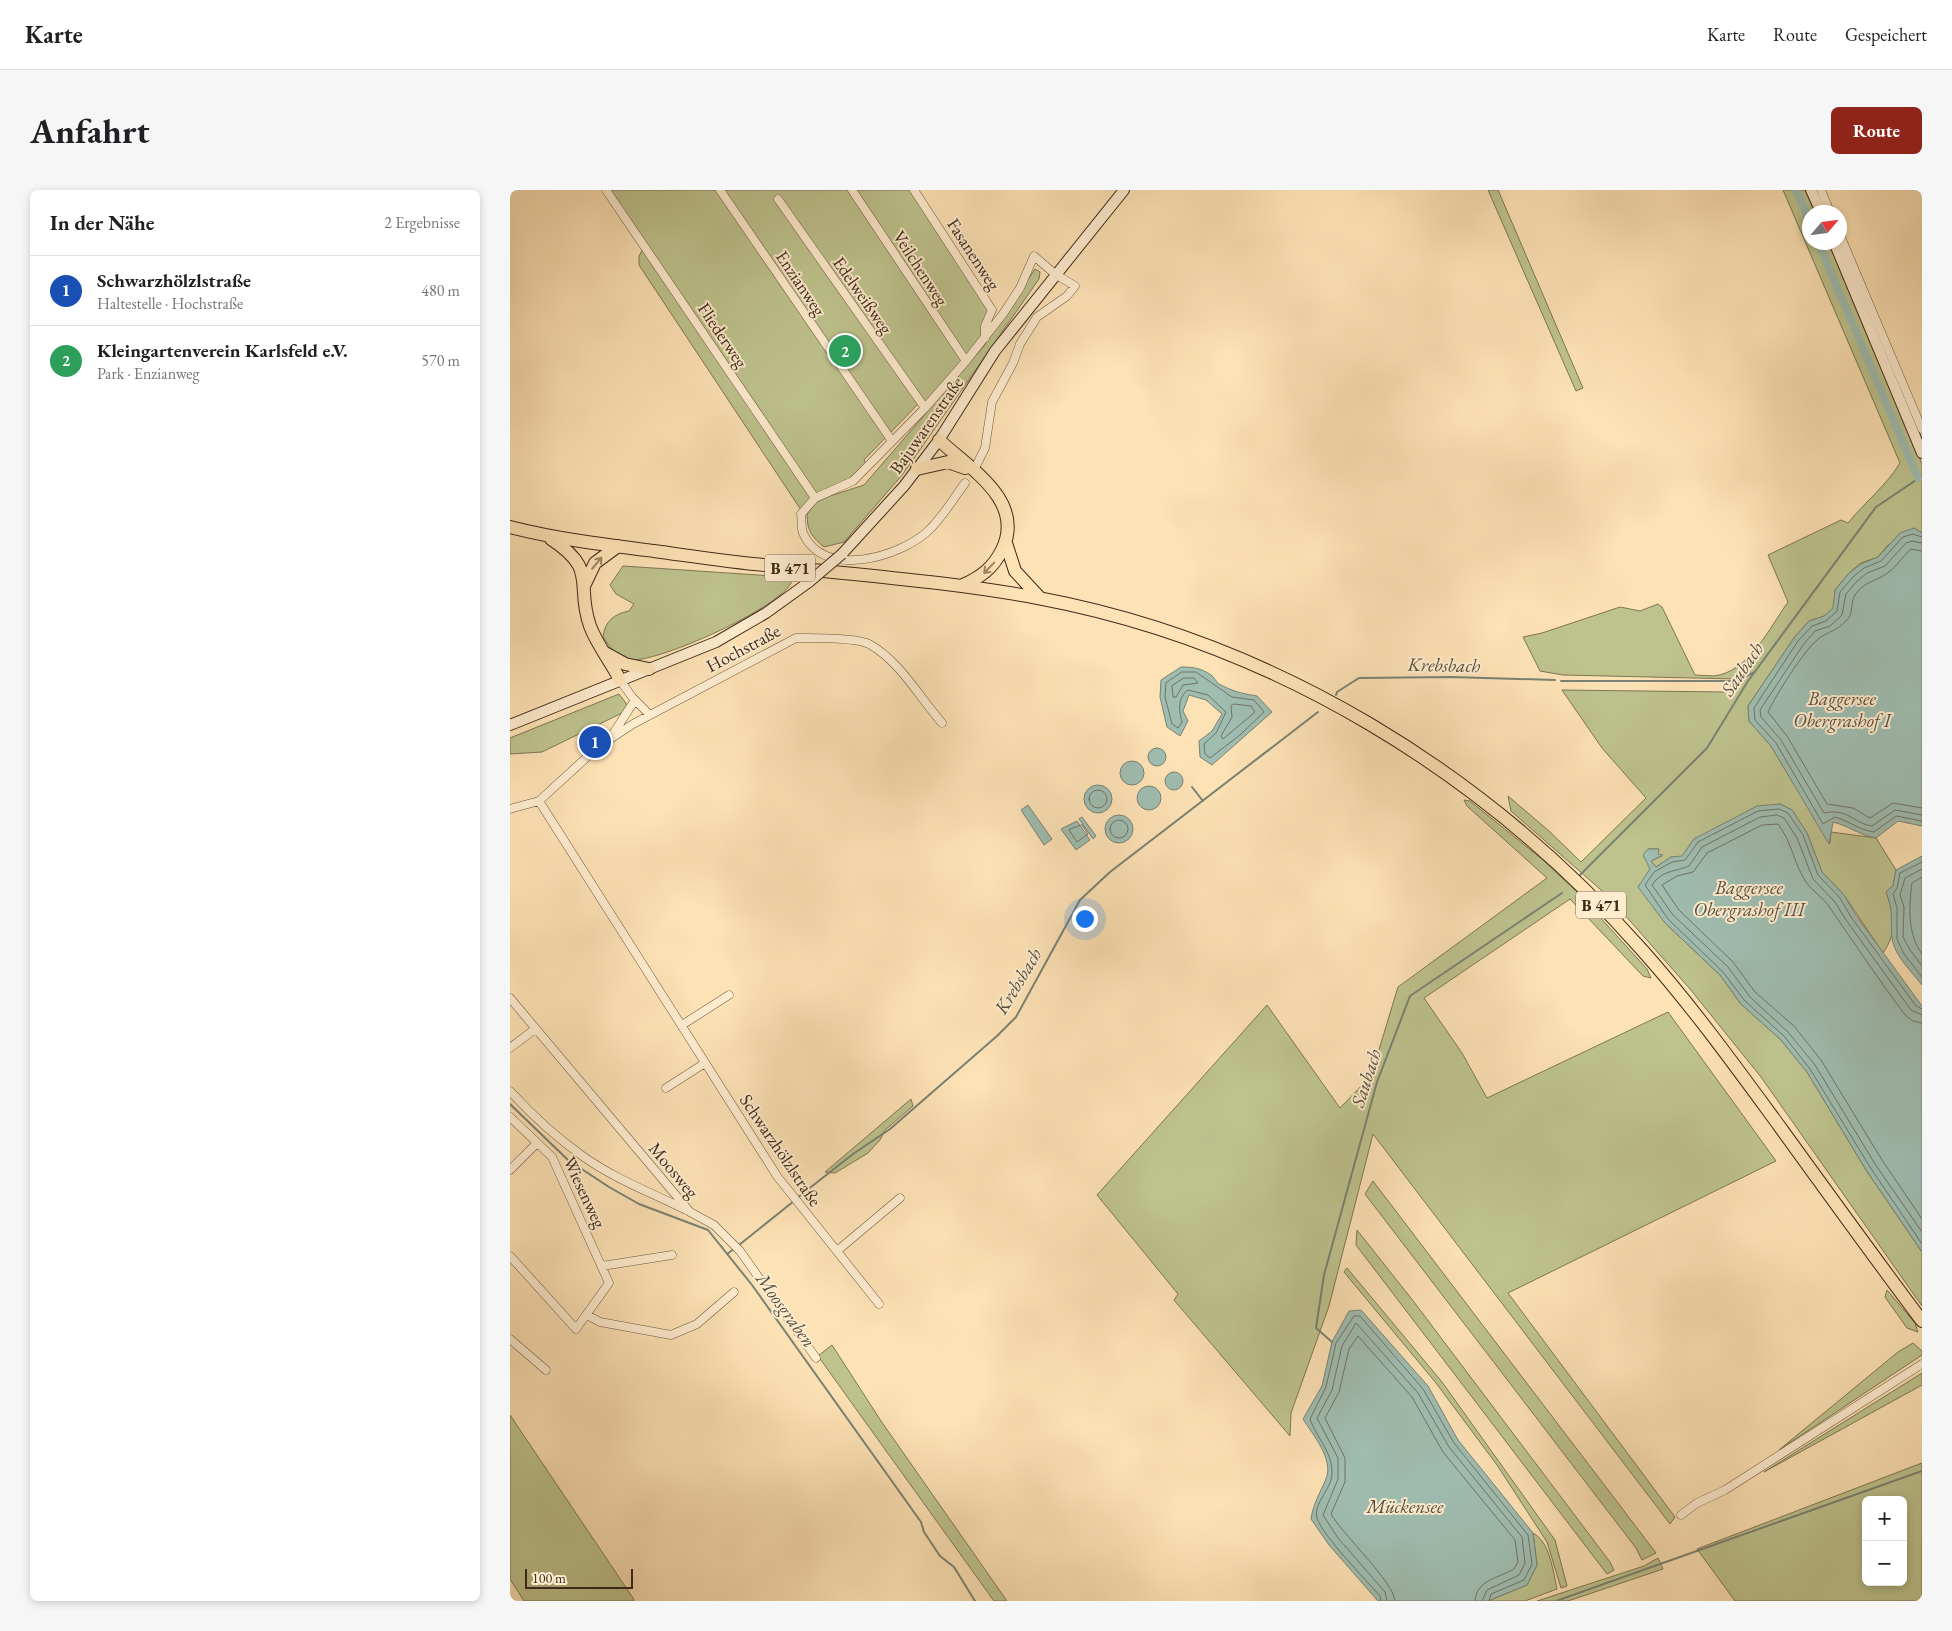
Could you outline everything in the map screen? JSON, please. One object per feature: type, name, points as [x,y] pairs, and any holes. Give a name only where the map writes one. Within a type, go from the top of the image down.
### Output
[{"type":"highway","points":[[939,440],[973,467],[992,486],[1005,505],[1009,529],[1006,543],[999,556],[985,573],[963,585]]},
{"type":"highway","points":[[917,469],[948,462],[973,467]]},
{"type":"highway","name":"B 471","points":[[510,527],[545,535],[618,546],[764,565],[963,585],[1040,598],[1124,618],[1179,636],[1293,682],[1400,742],[1451,776],[1509,820],[1546,852],[1598,902],[1644,952],[1688,1005],[1922,1321]]},
{"type":"highway","points":[[545,535],[568,550],[576,559],[581,570],[585,608],[590,627],[620,680]]},
{"type":"highway","points":[[1006,543],[1015,571],[1040,598]]},
{"type":"highway","points":[[584,586],[595,563],[618,546]]},
{"type":"highway","points":[[605,653],[625,664],[649,669]]},
{"type":"main road","name":"Bajuwarenstraße","points":[[510,725],[716,642],[766,613],[809,582],[842,554],[917,469],[939,440],[995,351],[1124,190]]},
{"type":"main road","points":[[1811,190],[1818,205]]},
{"type":"main road","points":[[1837,250],[1922,453]]},
{"type":"street","name":"Fliederweg","points":[[606,190],[814,498]]},
{"type":"street","name":"Enzianweg","points":[[720,190],[892,442]]},
{"type":"street","name":"Veilchenweg","points":[[852,190],[966,361]]},
{"type":"street","name":"Fasanenweg","points":[[914,190],[992,310],[985,326],[985,338]]},
{"type":"street","points":[[1821,190],[1827,205]]},
{"type":"street","name":"Edelweißweg","points":[[778,199],[925,408]]},
{"type":"street","points":[[1847,250],[1922,429]]},
{"type":"street","name":"Bajuwarenstraße","points":[[814,498],[853,482],[925,408],[985,338],[1020,288],[1034,256],[1055,274]]},
{"type":"street","points":[[973,467],[986,448],[992,402],[1014,363],[1020,344],[1037,317],[1067,296],[1075,286],[1055,274]]},
{"type":"street","points":[[814,498],[801,514],[803,533],[812,546],[830,558],[858,561],[882,556],[908,545],[927,532],[940,518],[965,482]]},
{"type":"street","name":"Hochstraße","points":[[510,809],[539,801],[610,739],[650,715],[796,638],[824,638],[867,643],[894,663],[942,723]]},
{"type":"street","points":[[620,680],[635,700],[650,715]]},
{"type":"street","points":[[610,739],[635,700]]},
{"type":"street","name":"Schwarzhölzlstraße","points":[[539,801],[774,1172],[879,1304]]},
{"type":"street","points":[[682,1025],[729,995]]},
{"type":"street","name":"Moosweg","points":[[510,998],[690,1212],[714,1225],[736,1247],[816,1358]]},
{"type":"street","points":[[510,1048],[535,1029]]},
{"type":"street","points":[[666,1088],[705,1063]]},
{"type":"street","points":[[510,1091],[555,1135],[585,1158],[667,1202],[690,1212]]},
{"type":"street","name":"Wiesenweg","points":[[510,1116],[552,1157],[610,1283],[576,1329],[510,1256]]},
{"type":"street","points":[[510,1170],[537,1143]]},
{"type":"street","points":[[667,1202],[674,1192]]},
{"type":"street","points":[[837,1251],[900,1198]]},
{"type":"street","points":[[602,1266],[672,1255]]},
{"type":"street","points":[[587,1315],[600,1322],[671,1335],[697,1324],[734,1292]]},
{"type":"street","points":[[510,1340],[546,1370]]},
{"type":"street","points":[[1681,1515],[1697,1503],[1725,1490],[1922,1364]]},
{"type":"green space","points":[[610,190],[918,190],[996,310],[982,339],[922,408],[918,404],[864,460],[867,466],[852,480],[817,494]]},
{"type":"green space","points":[[1488,190],[1498,190],[1583,388],[1576,391]]},
{"type":"green space","points":[[1783,190],[1808,190],[1814,205],[1802,205],[1802,234]]},
{"type":"green space","points":[[643,249],[811,498],[801,510],[639,265],[639,256]]},
{"type":"green space","points":[[1809,250],[1833,250],[1922,464],[1922,533],[1914,528],[1887,546],[1878,557],[1861,563],[1849,573],[1835,590],[1834,608],[1824,616],[1809,621],[1794,638],[1748,706],[1749,721],[1771,746],[1830,843],[1831,832],[1876,838],[1896,870],[1893,886],[1886,892],[1893,916],[1891,938],[1888,946],[1883,953],[1844,895],[1822,872],[1807,833],[1792,810],[1780,804],[1694,839],[1682,857],[1671,857],[1656,867],[1651,861],[1662,856],[1657,854],[1659,849],[1648,849],[1650,868],[1665,923],[1720,975],[1741,1004],[1781,1040],[1807,1072],[1866,1170],[1922,1252],[1922,1306],[1761,1077],[1690,989],[1609,897],[1511,811],[1508,796],[1549,831],[1581,862],[1646,798],[1602,748],[1562,690],[1724,692],[1736,679],[1563,675],[1540,671],[1523,637],[1542,633],[1620,607],[1640,611],[1658,604],[1662,607],[1695,675],[1714,676],[1726,673],[1738,666],[1757,647],[1788,602],[1768,555],[1841,520],[1848,523],[1900,463]]},
{"type":"green space","points":[[1035,269],[1040,272],[1039,279],[903,474],[844,542],[824,547],[811,533],[807,514],[817,502],[864,485],[984,346]]},
{"type":"green space","points":[[623,566],[788,577],[792,581],[784,592],[767,605],[717,632],[664,653],[643,659],[628,660],[617,654],[603,637],[604,631],[611,619],[629,611],[634,604],[616,594],[610,585]]},
{"type":"green space","points":[[619,694],[628,706],[624,712],[542,752],[510,754],[510,738]]},
{"type":"green space","points":[[1464,800],[1470,801],[1543,860],[1577,892],[1647,969],[1651,978],[1643,976],[1570,899],[1424,998],[1462,1053],[1487,1098],[1668,1012],[1776,1161],[1508,1293],[1675,1517],[1670,1524],[1373,1134],[1329,1306],[1291,1413],[1290,1436],[1174,1300],[1178,1294],[1097,1195],[1267,1005],[1340,1108],[1371,1076],[1398,987],[1547,878],[1467,806]]},
{"type":"green space","points":[[911,1099],[913,1106],[885,1130],[880,1140],[868,1153],[835,1173],[825,1172]]},
{"type":"green space","points":[[1373,1181],[1656,1553],[1642,1560],[1636,1548],[1365,1194]]},
{"type":"green space","points":[[1357,1230],[1414,1302],[1610,1562],[1614,1570],[1607,1574],[1356,1245]]},
{"type":"green space","points":[[1347,1268],[1442,1382],[1555,1540],[1567,1586],[1561,1588],[1547,1542],[1497,1465],[1436,1383],[1344,1272]]},
{"type":"green space","points":[[1887,1290],[1915,1323],[1918,1332],[1907,1328],[1885,1297]]},
{"type":"green space","points":[[1913,1343],[1922,1351],[1922,1355],[1779,1450],[1898,1352]]},
{"type":"green space","points":[[832,1345],[881,1421],[1007,1601],[994,1601],[818,1356]]},
{"type":"green space","points":[[1922,1373],[1922,1385],[1764,1472]]},
{"type":"green space","points":[[510,1415],[634,1601],[524,1601],[510,1579]]},
{"type":"green space","points":[[1922,1463],[1922,1601],[1735,1601],[1697,1549]]},
{"type":"green space","points":[[1533,1533],[1539,1537],[1547,1550],[1557,1589],[1525,1601],[1488,1601],[1527,1585],[1537,1565]]},
{"type":"green space","points":[[1658,1558],[1663,1569],[1568,1601],[1537,1601],[1644,1566]]},
{"type":"water","name":"Baggersee Obergrashof I","points":[[1914,528],[1922,533],[1922,826],[1898,821],[1876,838],[1833,822],[1829,844],[1771,746],[1749,721],[1748,706],[1794,638],[1809,621],[1824,616],[1833,608],[1835,590],[1849,573],[1861,564],[1878,557],[1900,533]]},
{"type":"water","points":[[1181,667],[1200,669],[1224,686],[1238,692],[1257,696],[1272,712],[1212,765],[1200,757],[1199,741],[1212,731],[1222,714],[1206,700],[1189,695],[1183,711],[1188,721],[1180,736],[1167,727],[1160,697],[1161,680]]},
{"type":"water","points":[[1157,748],[1165,753],[1166,757],[1161,765],[1157,766],[1149,761],[1148,757],[1153,749]]},
{"type":"water","points":[[1132,761],[1141,764],[1144,773],[1141,782],[1132,785],[1123,782],[1120,773],[1123,764]]},
{"type":"water","points":[[1174,772],[1180,775],[1183,781],[1180,787],[1174,790],[1168,787],[1165,781],[1168,775]]},
{"type":"water","points":[[1098,785],[1108,789],[1112,799],[1108,809],[1098,813],[1088,809],[1084,799],[1088,789]]},
{"type":"water","points":[[1149,786],[1158,789],[1161,798],[1158,807],[1149,810],[1140,807],[1137,798],[1140,789]]},
{"type":"water","name":"Baggersee Obergrashof III","points":[[1780,804],[1792,810],[1807,833],[1822,872],[1844,895],[1855,914],[1922,1006],[1922,1252],[1866,1170],[1807,1072],[1781,1040],[1741,1004],[1720,975],[1665,923],[1638,887],[1650,869],[1643,855],[1648,849],[1659,849],[1658,854],[1663,855],[1651,861],[1656,867],[1671,857],[1682,856],[1694,839],[1757,806]]},
{"type":"water","points":[[1028,805],[1052,839],[1044,845],[1021,810]]},
{"type":"water","points":[[1119,815],[1129,819],[1133,829],[1129,839],[1119,843],[1109,839],[1105,829],[1109,819]]},
{"type":"water","points":[[1082,817],[1096,836],[1093,839],[1079,819]]},
{"type":"water","points":[[1077,821],[1090,840],[1076,850],[1061,829]]},
{"type":"water","points":[[1922,856],[1922,985],[1904,963],[1893,944],[1891,910],[1886,892],[1893,886],[1896,870]]},
{"type":"water","name":"Mückensee","points":[[1361,1310],[1428,1386],[1458,1440],[1533,1533],[1537,1565],[1527,1585],[1488,1601],[1378,1601],[1329,1545],[1311,1519],[1315,1503],[1328,1471],[1325,1455],[1303,1419],[1322,1386],[1332,1342],[1349,1311]]},
{"type":"waterway","points":[[1796,190],[1802,205]]},
{"type":"waterway","points":[[1821,250],[1918,478]]},
{"type":"waterway","name":"Krebsbach","points":[[1580,875],[1707,748],[1748,681],[1876,507],[1922,476]]},
{"type":"waterway","name":"Krebsbach","points":[[1561,681],[1735,681],[1755,672]]},
{"type":"waterway","name":"Krebsbach","points":[[1336,695],[1337,692],[1359,678],[1451,677],[1555,680]]},
{"type":"waterway","name":"Krebsbach","points":[[797,1198],[853,1154],[890,1129],[997,1036],[1016,1017],[1080,900],[1110,872],[1318,712]]},
{"type":"waterway","points":[[1192,787],[1203,801]]},
{"type":"waterway","name":"Saubach","points":[[1332,1342],[1316,1328],[1324,1275],[1377,1082],[1410,996],[1562,893]]},
{"type":"waterway","name":"Moosgraben","points":[[510,1104],[568,1160],[609,1187],[639,1204],[708,1230],[752,1285],[921,1522],[924,1532],[940,1556],[954,1567],[975,1601]]},
{"type":"waterway","name":"Krebsbach","points":[[739,1245],[794,1201]]},
{"type":"waterway","name":"Krebsbach","points":[[727,1254],[735,1248]]},
{"type":"waterway","points":[[1556,1601],[1922,1471]]},
{"type":"place","name":"Kleingartenverein Karlsfeld e.V.","points":[[845,351]]},
{"type":"place","name":"Schwarzhölzlstraße","points":[[595,742]]}]
